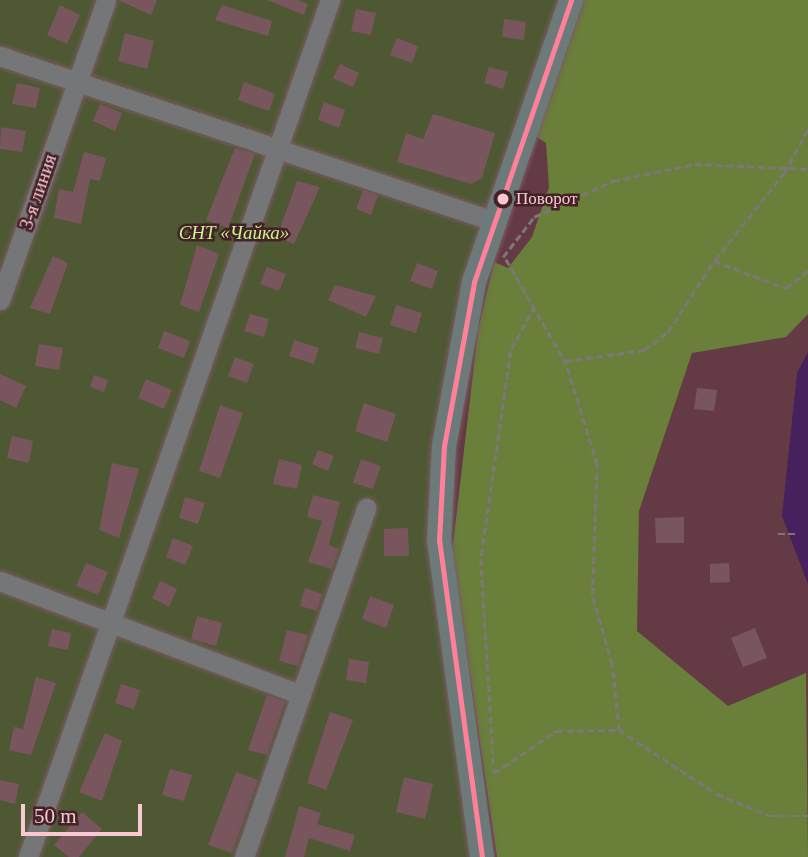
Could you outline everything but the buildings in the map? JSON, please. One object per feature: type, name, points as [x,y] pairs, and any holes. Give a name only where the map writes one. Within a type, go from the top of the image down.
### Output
[{"type":"main road","points":[[482,857],[439,541],[457,360],[495,255],[493,221],[571,0]]},
{"type":"street","name":"3-я линия","points":[[0,300],[106,0]]},
{"type":"street","points":[[28,857],[330,0]]},
{"type":"street","points":[[0,56],[76,85],[493,221]]},
{"type":"street","points":[[244,857],[366,508]]},
{"type":"street","points":[[0,581],[301,695]]},
{"type":"path","points":[[565,361],[644,350],[668,332],[714,261],[784,173],[808,129]]},
{"type":"path","points":[[619,730],[612,665],[593,595],[597,465],[590,425],[565,361],[535,306],[495,255],[534,217],[613,181],[695,164],[749,163],[784,173],[808,169]]},
{"type":"path","points":[[714,261],[786,288],[808,271]]},
{"type":"path","points":[[535,306],[511,351],[481,559],[494,773],[556,731],[619,730],[717,794],[770,816],[808,816]]},
{"type":"path","points":[[778,534],[799,534]]},
{"type":"green space","name":"СНТ «Чайка»","points":[[0,0],[560,0],[464,279],[429,486],[427,541],[470,857],[0,857]]},
{"type":"green space","points":[[582,0],[808,0],[808,314],[786,337],[692,353],[639,511],[637,631],[728,706],[806,673],[808,857],[497,857],[452,553],[478,330],[494,262],[508,268],[532,237],[549,187],[546,143],[531,133]]},
{"type":"shaded area","points":[[808,352],[808,584],[782,516],[797,373]]},
{"type":"transit line","points":[[482,857],[439,541],[444,446],[474,282],[571,0]]},
{"type":"place","name":"Поворот","points":[[503,199]]}]
